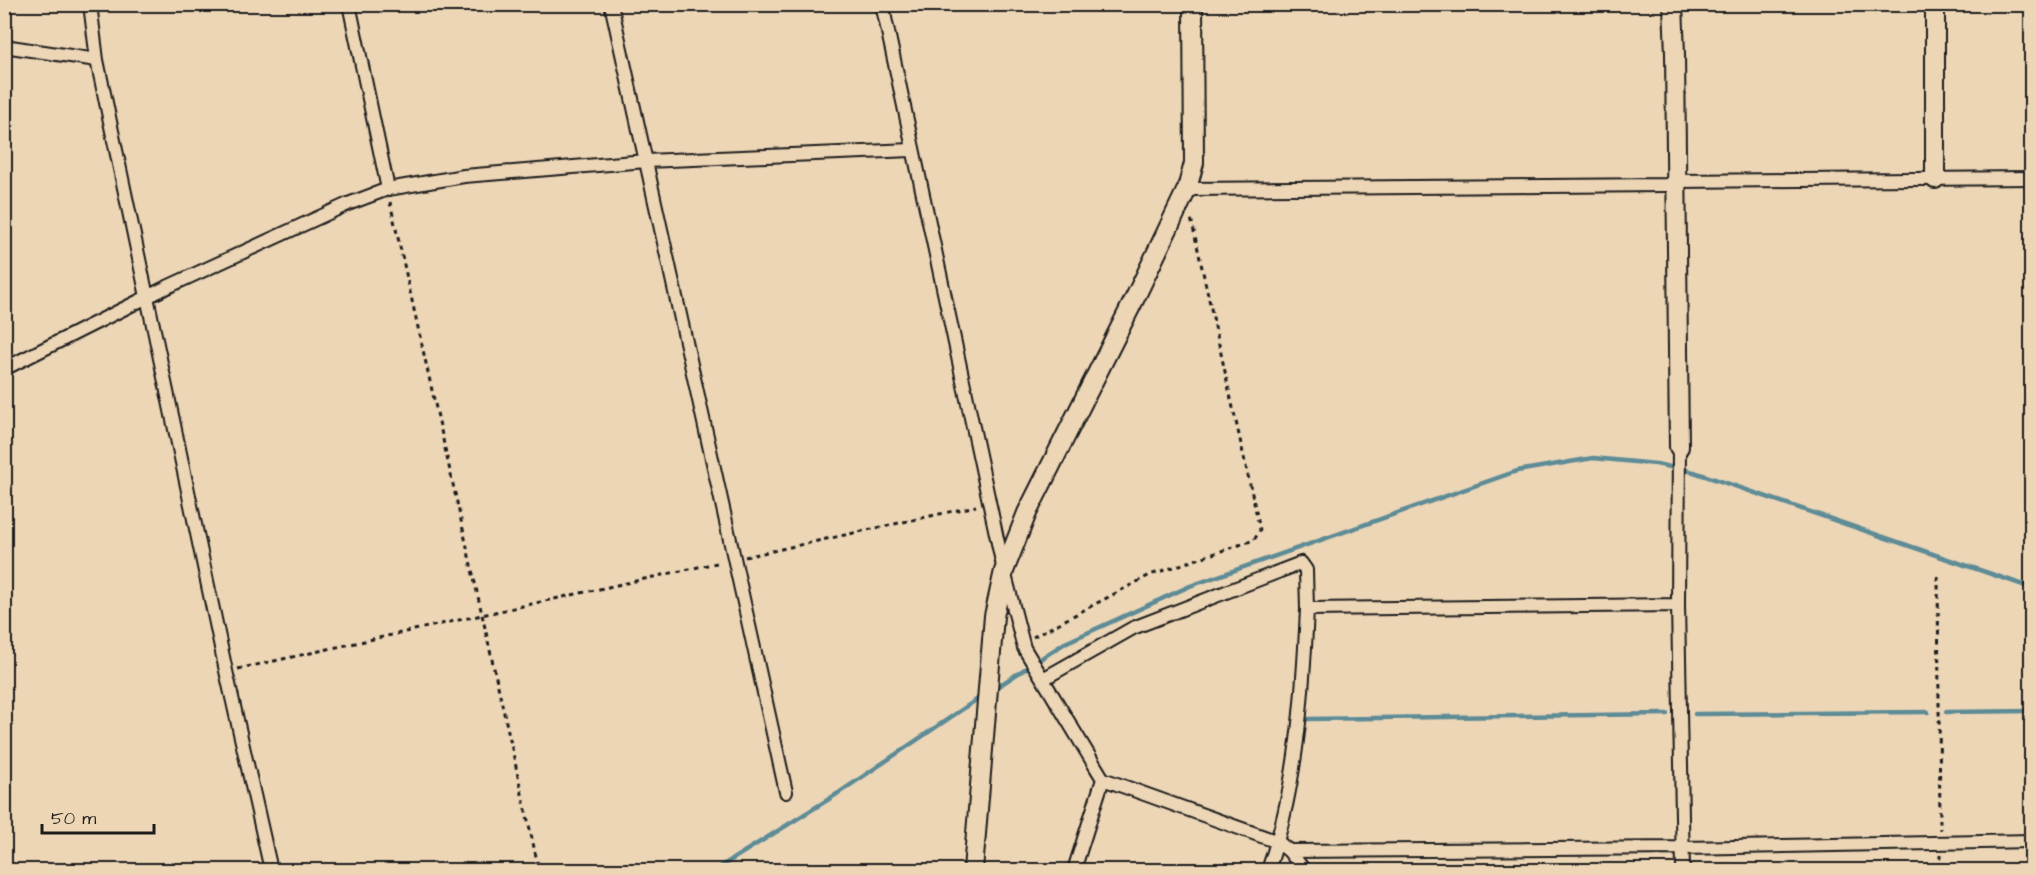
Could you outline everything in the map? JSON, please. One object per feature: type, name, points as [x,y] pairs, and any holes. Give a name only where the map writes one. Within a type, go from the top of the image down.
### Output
[{"type":"street","points":[[90,4],[97,60],[226,671],[271,870]]},
{"type":"street","points":[[349,4],[387,189]]},
{"type":"street","points":[[611,4],[786,792]]},
{"type":"street","points":[[882,4],[989,503],[1023,645],[1103,779],[1278,842],[1289,851],[1304,870]]},
{"type":"street","points":[[973,870],[994,616],[1004,571],[1027,513],[1183,197],[1194,163],[1193,4]]},
{"type":"street","points":[[1673,4],[1679,447],[1678,605],[1683,870]]},
{"type":"street","points":[[1935,4],[1935,179]]},
{"type":"street","points":[[4,46],[97,60]]},
{"type":"street","points":[[4,369],[148,297],[348,204],[387,189],[464,176],[646,161],[912,150]]},
{"type":"street","points":[[1183,197],[1667,185],[1676,181],[2031,178]]},
{"type":"street","points":[[1043,679],[1133,628],[1300,563],[1306,570],[1307,609],[1303,700],[1278,842],[1269,870]]},
{"type":"street","points":[[1307,609],[1678,605]]},
{"type":"street","points":[[1074,870],[1103,779]]},
{"type":"street","points":[[1289,851],[1684,848],[2031,841]]},
{"type":"path","points":[[387,189],[539,870]]},
{"type":"path","points":[[1023,645],[1150,575],[1254,540],[1260,530],[1191,218],[1183,197]]},
{"type":"path","points":[[226,671],[989,503]]},
{"type":"path","points":[[1938,576],[1941,870]]},
{"type":"path","points":[[4,845],[10,870]]},
{"type":"waterway","points":[[994,689],[1065,643],[1190,586],[1517,471],[1593,458],[1656,464],[1694,472],[2032,588]]},
{"type":"waterway","points":[[715,870],[837,794],[982,696]]},
{"type":"waterway","points":[[1946,712],[2032,711]]},
{"type":"waterway","points":[[1695,714],[1928,712]]},
{"type":"waterway","points":[[1308,719],[1667,714]]}]
